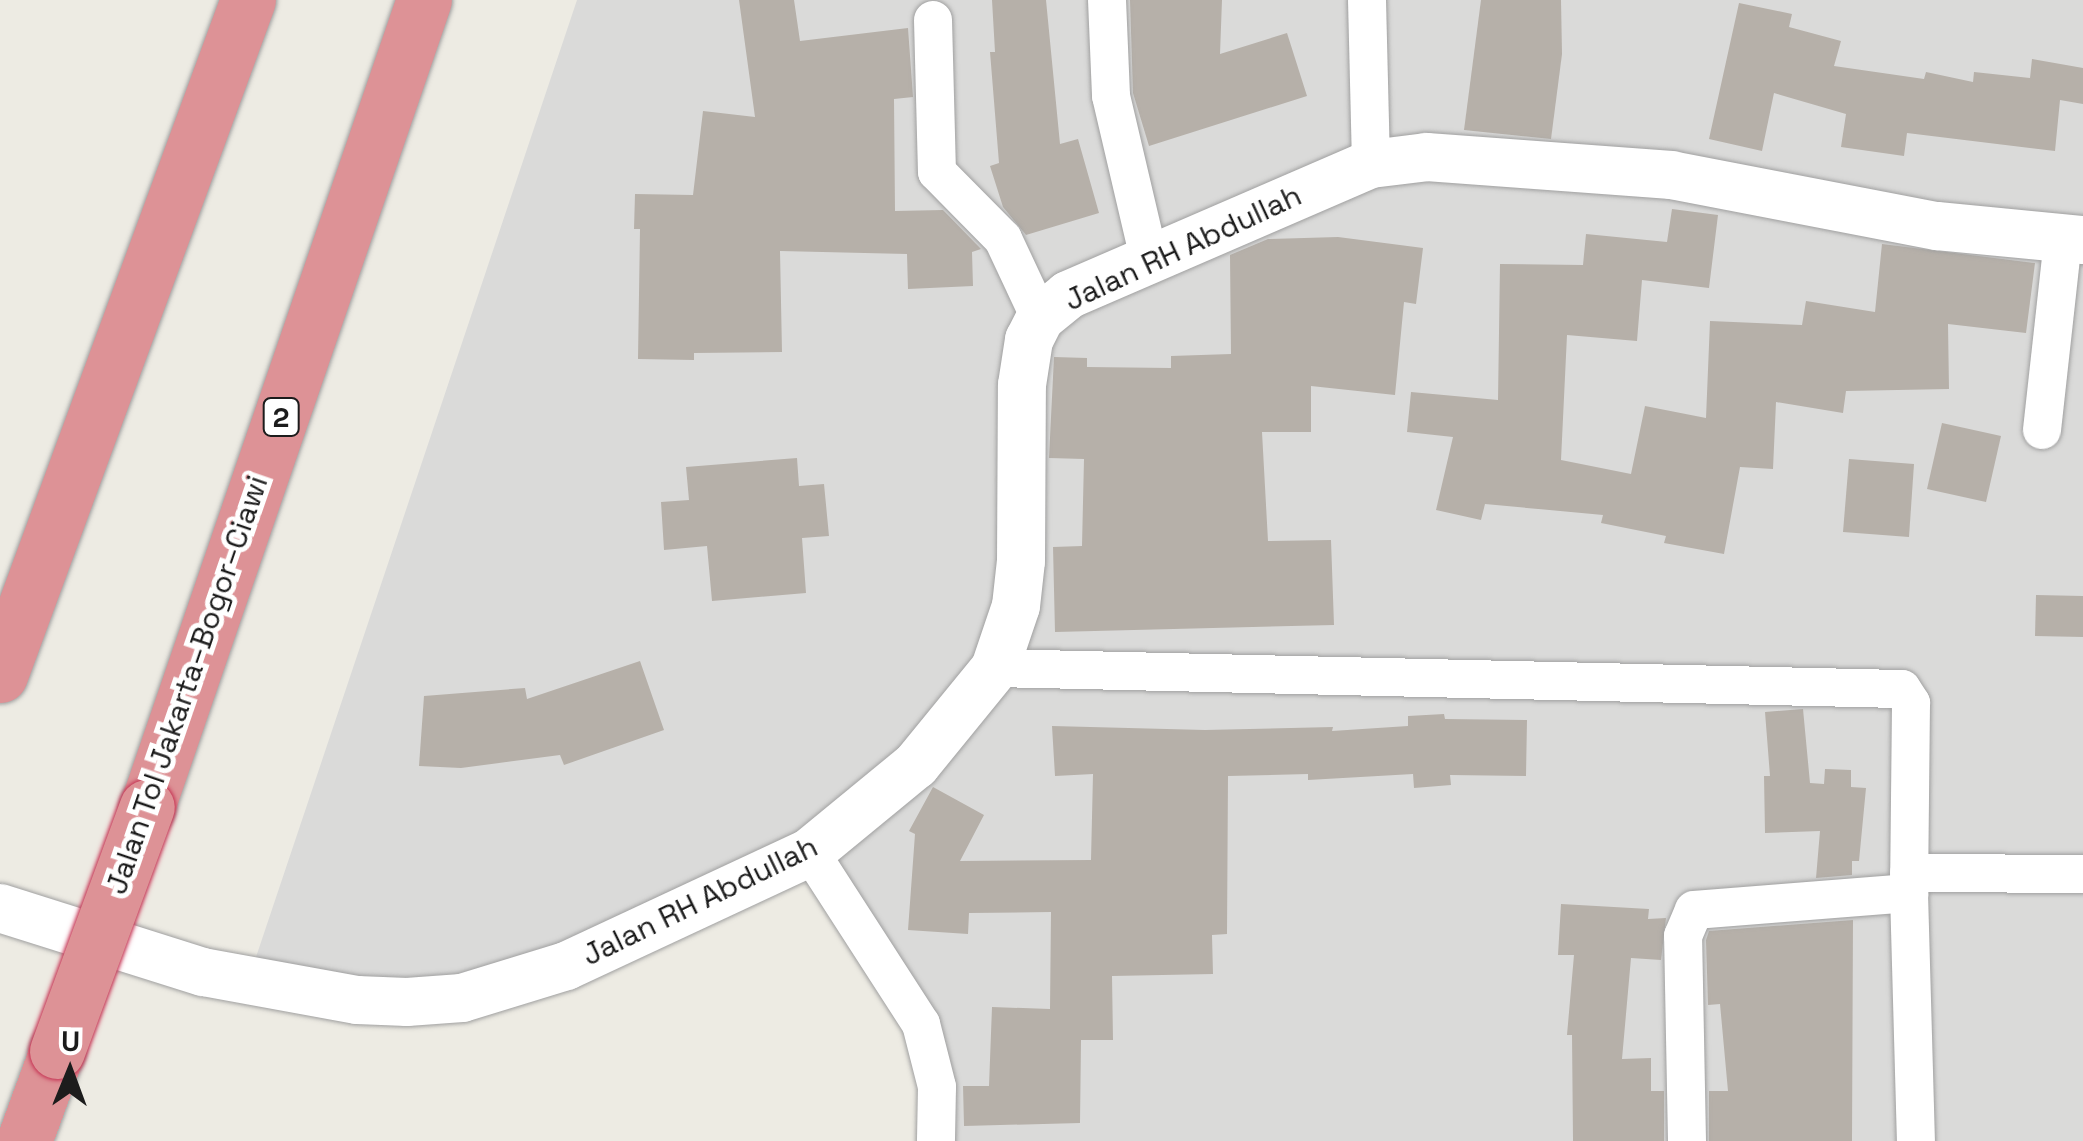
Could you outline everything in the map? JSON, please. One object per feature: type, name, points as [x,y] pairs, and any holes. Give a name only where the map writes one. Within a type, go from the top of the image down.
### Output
[{"type":"highway","points":[[0,675],[248,0]]},
{"type":"highway","name":"Jalan Tol Jakarta–Bogor–Ciawi","points":[[24,1141],[147,807],[424,0]]},
{"type":"street","points":[[1107,0],[1111,96],[1149,258]]},
{"type":"street","points":[[1367,0],[1372,164]]},
{"type":"street","points":[[933,20],[937,172],[1003,238],[1040,318]]},
{"type":"street","name":"Jalan RH Abdullah","points":[[0,908],[203,972],[357,1000],[462,998],[582,960],[810,852],[916,765],[994,668],[1016,606],[1022,386],[1028,340],[1040,318],[1068,295],[1372,164],[1426,157],[1670,175],[1937,226],[2073,240]]},
{"type":"street","points":[[2042,430],[2073,240]]},
{"type":"street","points":[[994,668],[1902,690],[1911,704],[1909,883],[1916,1141]]},
{"type":"street","points":[[810,852],[921,1024],[937,1086],[936,1141]]},
{"type":"street","points":[[1686,1141],[1683,936],[1694,910],[1909,883],[2083,874]]},
{"type":"shaded area","points":[[577,0],[2083,0],[2083,1141],[936,1141],[937,1086],[809,852],[519,983],[248,981]]},
{"type":"building","points":[[739,0],[794,0],[800,41],[908,28],[913,97],[894,99],[895,211],[943,210],[981,249],[972,252],[973,286],[908,289],[907,254],[780,251],[782,352],[694,353],[694,360],[638,359],[640,229],[634,229],[635,194],[693,195],[703,111],[755,117]]},
{"type":"building","points":[[992,0],[1046,0],[1060,144],[1078,139],[1099,213],[1026,235],[1003,207],[990,166],[999,163],[990,52],[995,52]]},
{"type":"building","points":[[1130,0],[1222,0],[1220,54],[1287,33],[1307,96],[1149,146],[1133,93]]},
{"type":"building","points":[[1481,0],[1561,0],[1562,54],[1551,139],[1464,130]]},
{"type":"building","points":[[1739,3],[1792,14],[1789,27],[1841,41],[1834,66],[1924,79],[1926,72],[1973,82],[1974,72],[2030,78],[2032,59],[2083,68],[2083,104],[2060,100],[2055,151],[1907,133],[1904,156],[1841,147],[1846,114],[1774,93],[1762,151],[1709,139]]},
{"type":"building","points":[[1672,209],[1718,215],[1709,288],[1642,280],[1637,341],[1567,335],[1561,460],[1631,474],[1645,406],[1706,418],[1710,321],[1802,325],[1806,301],[1875,312],[1882,244],[2035,263],[2026,333],[1948,324],[1949,389],[1846,391],[1843,413],[1776,402],[1773,469],[1740,467],[1724,554],[1664,543],[1666,536],[1601,523],[1603,515],[1485,504],[1481,520],[1436,510],[1453,437],[1407,432],[1411,392],[1498,400],[1500,264],[1583,265],[1586,234],[1667,242]]},
{"type":"building","points":[[1338,237],[1423,248],[1416,304],[1404,302],[1395,395],[1311,386],[1311,432],[1262,432],[1268,541],[1331,540],[1334,625],[1055,632],[1053,547],[1082,546],[1084,459],[1049,458],[1054,357],[1087,358],[1087,367],[1171,368],[1171,356],[1231,354],[1230,255],[1268,239]]},
{"type":"building","points":[[1942,423],[2001,436],[1986,502],[1927,489]]},
{"type":"building","points":[[797,458],[799,486],[824,484],[829,536],[802,538],[806,593],[712,601],[707,546],[664,550],[661,502],[689,500],[686,467]]},
{"type":"building","points":[[1849,459],[1914,464],[1909,537],[1843,532]]},
{"type":"building","points":[[2036,595],[2083,596],[2083,637],[2035,636]]},
{"type":"building","points":[[640,661],[664,730],[564,765],[560,755],[461,768],[419,766],[424,696],[525,688],[527,699]]},
{"type":"building","points":[[1803,709],[1810,783],[1824,784],[1825,769],[1851,770],[1851,787],[1866,788],[1859,861],[1852,861],[1852,875],[1816,878],[1820,831],[1765,833],[1764,776],[1770,776],[1765,712]]},
{"type":"building","points":[[1444,714],[1445,719],[1527,720],[1526,776],[1450,775],[1451,785],[1414,788],[1413,774],[1308,780],[1308,774],[1228,776],[1227,934],[1212,935],[1213,974],[1112,976],[1113,1040],[1081,1040],[1080,1123],[964,1126],[963,1086],[989,1086],[992,1007],[1050,1009],[1051,912],[969,913],[968,934],[908,930],[915,834],[909,831],[933,787],[984,815],[960,861],[1091,860],[1093,774],[1055,776],[1052,726],[1205,730],[1333,727],[1332,731],[1408,726],[1408,716]]},
{"type":"building","points":[[1561,904],[1649,909],[1648,919],[1666,918],[1661,960],[1631,958],[1622,1059],[1651,1058],[1651,1091],[1664,1091],[1664,1141],[1573,1141],[1572,1035],[1567,1035],[1574,955],[1558,955]]},
{"type":"building","points":[[1853,920],[1852,1141],[1709,1141],[1709,1091],[1728,1091],[1720,1004],[1708,1005],[1709,931]]}]
